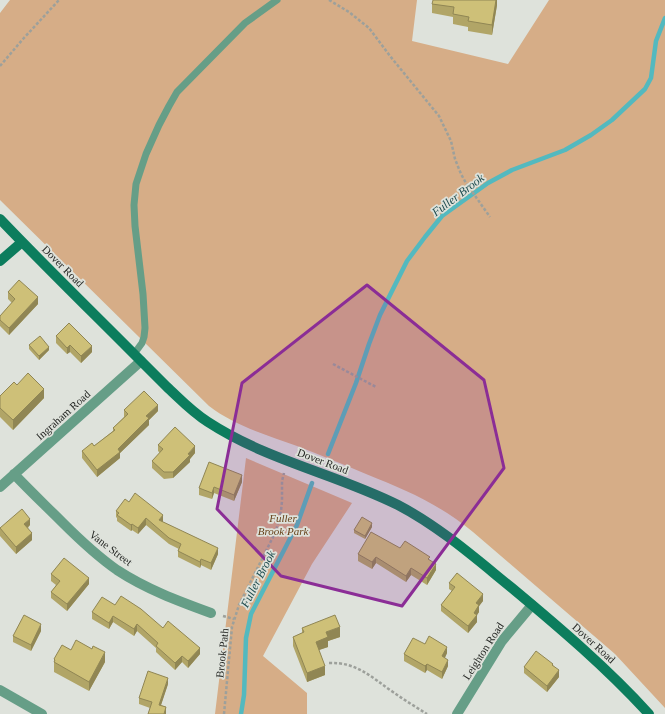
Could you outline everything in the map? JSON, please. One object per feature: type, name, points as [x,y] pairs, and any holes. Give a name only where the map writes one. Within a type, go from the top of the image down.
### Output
[{"type":"street","name":"Dover Road","points":[[0,219],[137,358],[184,403],[206,421],[246,443],[288,461],[362,489],[423,519],[463,548],[597,661],[649,714]]},
{"type":"street","points":[[0,261],[22,242]]},
{"type":"street","name":"Ingraham Road","points":[[0,487],[137,358]]},
{"type":"street","name":"Vane Street","points":[[14,474],[85,545],[116,569],[166,596],[211,613]]},
{"type":"street","name":"Leighton Road","points":[[457,714],[502,640],[532,605]]},
{"type":"street","points":[[0,690],[42,714]]},
{"type":"lane","points":[[137,358],[142,344],[145,314],[134,205],[136,184],[146,154],[168,106],[177,92],[245,23],[277,0]]},
{"type":"path","points":[[0,66],[59,0]]},
{"type":"path","points":[[329,0],[349,12],[368,28],[439,116],[451,141],[458,168],[466,183],[490,217]]},
{"type":"path","points":[[333,364],[376,386]]},
{"type":"path","name":"Brook Path","points":[[224,714],[232,627],[239,605],[276,532],[282,501],[282,481],[288,461]]},
{"type":"path","points":[[329,663],[338,662],[362,670],[427,714]]},
{"type":"highlighted area","points":[[367,285],[484,380],[504,468],[402,606],[281,576],[217,509],[242,383]]},
{"type":"green space","points":[[10,0],[417,0],[412,41],[508,64],[549,0],[665,0],[665,708],[615,654],[473,532],[448,513],[422,498],[395,486],[323,456],[240,425],[209,406],[0,200],[0,13]]},
{"type":"green space","name":"Fuller Brook Park","points":[[246,458],[352,503],[312,564],[263,656],[307,693],[307,714],[215,714]]},
{"type":"building","points":[[433,0],[496,0],[492,25],[468,21],[469,17],[453,14],[454,7],[432,4]]},
{"type":"building","points":[[19,280],[38,297],[9,328],[0,320],[0,316],[15,299],[8,292]]},
{"type":"building","points":[[69,323],[92,346],[81,356],[70,345],[67,348],[56,336]]},
{"type":"building","points":[[40,336],[49,347],[39,356],[29,345]]},
{"type":"building","points":[[28,373],[44,389],[13,420],[0,408],[0,396],[14,382],[17,385]]},
{"type":"building","points":[[144,391],[158,405],[146,416],[149,418],[118,449],[120,452],[97,470],[82,451],[92,443],[94,446],[115,430],[113,428],[128,414],[124,410]]},
{"type":"building","points":[[175,427],[195,446],[188,454],[190,455],[173,472],[164,472],[152,461],[163,449],[158,445]]},
{"type":"building","points":[[209,462],[242,475],[234,495],[214,487],[212,493],[199,488]]},
{"type":"building","points":[[135,493],[163,515],[159,520],[218,548],[211,563],[201,559],[200,562],[178,551],[181,544],[169,538],[146,518],[138,528],[117,515],[119,513],[116,511],[125,499],[129,502]]},
{"type":"building","points":[[22,509],[30,519],[24,524],[32,533],[16,547],[0,528]]},
{"type":"building","points":[[362,517],[372,523],[365,536],[354,530]]},
{"type":"building","points":[[371,532],[400,548],[405,541],[430,557],[428,559],[436,564],[427,578],[411,568],[406,576],[376,557],[372,562],[358,554]]},
{"type":"building","points":[[64,558],[89,578],[67,604],[51,592],[60,581],[51,574]]},
{"type":"building","points":[[457,573],[483,594],[476,603],[479,605],[474,613],[477,615],[468,626],[441,605],[455,587],[449,583]]},
{"type":"building","points":[[121,596],[141,609],[163,628],[168,621],[200,648],[188,661],[182,656],[175,663],[156,646],[158,643],[137,624],[134,629],[113,616],[109,623],[92,612],[102,597],[115,605]]},
{"type":"building","points":[[24,615],[41,624],[31,645],[13,636]]},
{"type":"building","points":[[335,615],[340,627],[326,632],[328,637],[316,642],[325,666],[307,673],[293,637],[304,632],[302,628]]},
{"type":"building","points":[[429,636],[447,647],[442,656],[448,660],[442,672],[427,664],[425,666],[404,654],[413,638],[425,644]]},
{"type":"building","points":[[76,640],[92,649],[93,646],[105,652],[89,682],[54,662],[54,659],[62,645],[71,650]]},
{"type":"building","points":[[536,651],[559,670],[547,686],[524,667]]},
{"type":"building","points":[[148,671],[168,678],[159,705],[166,707],[164,714],[148,714],[152,702],[139,698]]},
{"type":"waterway","name":"Fuller Brook","points":[[328,454],[356,383],[380,315],[407,261],[425,237],[442,216],[488,183],[512,170],[565,150],[591,135],[612,120],[645,89],[651,78],[656,41],[665,18]]},
{"type":"waterway","name":"Fuller Brook","points":[[241,714],[244,695],[246,638],[251,614],[297,525],[312,483]]}]
